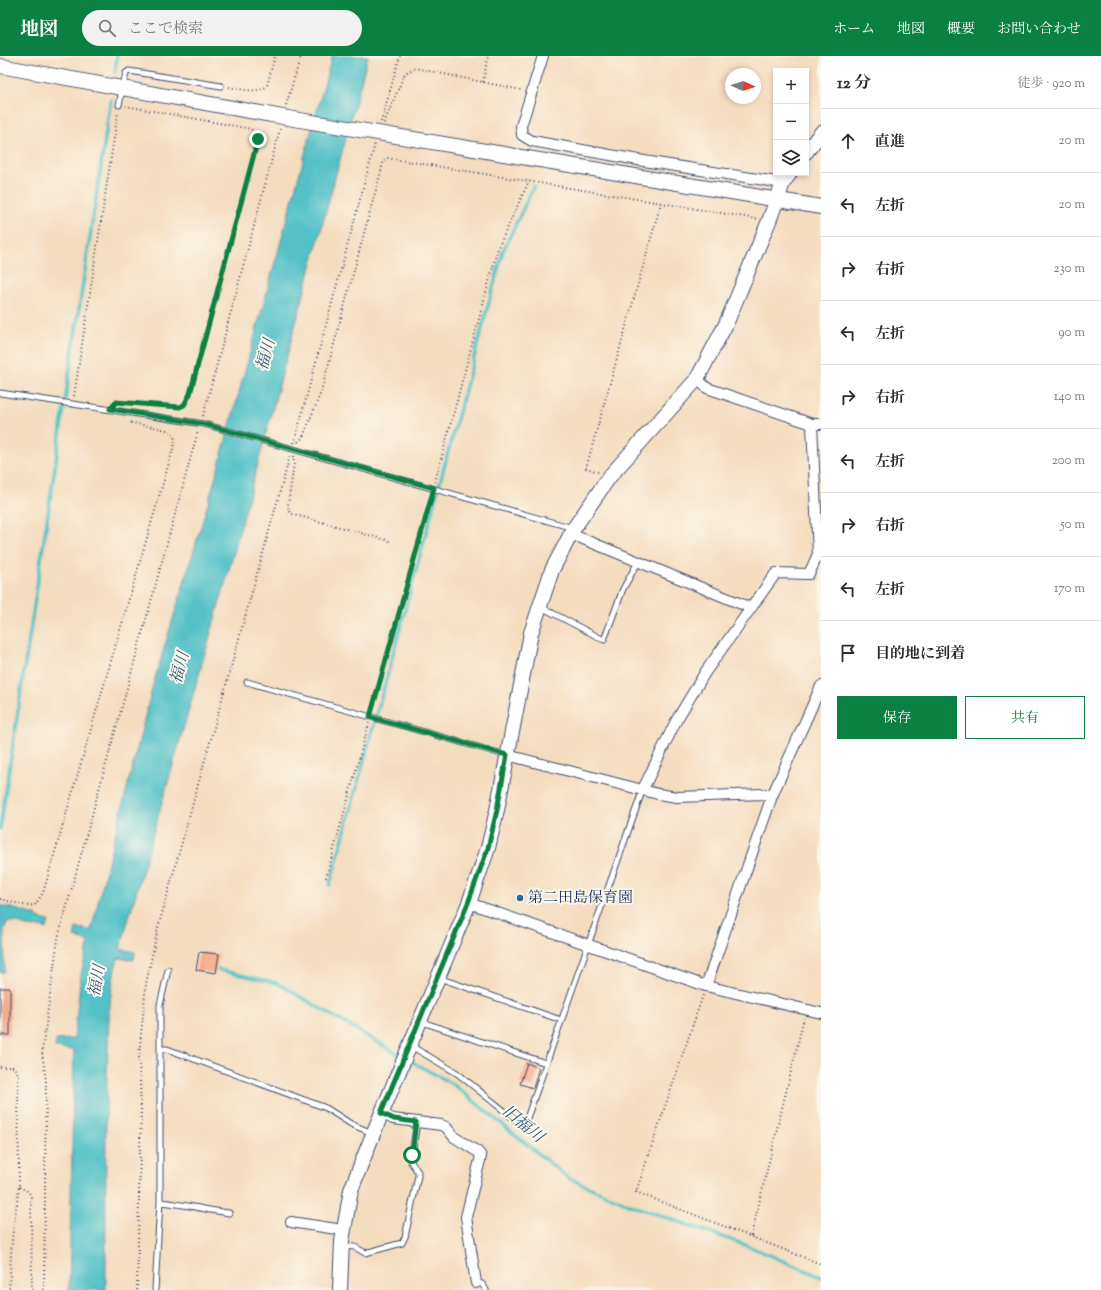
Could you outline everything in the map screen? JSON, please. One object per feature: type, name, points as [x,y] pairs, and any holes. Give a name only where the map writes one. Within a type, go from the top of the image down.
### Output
[{"type":"street","points":[[340,1290],[341,1246],[351,1190],[381,1113],[438,978],[488,848],[497,810],[531,633],[552,570],[573,531],[610,476],[697,379],[726,324],[787,178],[644,161],[532,141],[522,135],[521,126],[543,56]]},
{"type":"street","points":[[0,66],[123,87],[286,118],[379,129],[821,207]]},
{"type":"street","points":[[809,148],[821,132]]},
{"type":"street","points":[[643,789],[687,704],[706,671],[776,573],[809,574],[819,553],[817,424],[707,388],[697,379]]},
{"type":"street","points":[[573,531],[638,562],[750,608]]},
{"type":"street","points":[[706,986],[772,796],[821,686]]},
{"type":"street","points":[[507,755],[658,794],[677,796],[764,794],[772,796]]},
{"type":"street","points":[[468,903],[706,986],[821,1013]]},
{"type":"street","points":[[381,1113],[394,1119],[446,1127],[454,1137],[478,1152],[480,1156],[466,1217],[476,1283]]},
{"type":"street","points":[[292,1222],[343,1230]]},
{"type":"lane","points":[[119,105],[126,73],[129,71],[221,86]]},
{"type":"lane","points":[[0,393],[203,423],[434,488],[573,531]]},
{"type":"lane","points":[[539,606],[604,640],[623,589],[638,562]]},
{"type":"lane","points":[[247,682],[507,755]]},
{"type":"lane","points":[[410,1045],[457,1073],[518,1122],[521,1123],[526,1121],[643,789]]},
{"type":"lane","points":[[154,1290],[160,1202],[160,1005],[168,970]]},
{"type":"lane","points":[[438,978],[561,1020]]},
{"type":"lane","points":[[420,1021],[546,1063]]},
{"type":"lane","points":[[160,1049],[167,1049],[326,1108],[351,1124],[373,1134]]},
{"type":"lane","points":[[341,1246],[355,1247],[365,1253],[402,1243],[405,1237],[418,1176],[418,1172],[412,1162],[416,1122]]},
{"type":"lane","points":[[160,1202],[230,1213]]},
{"type":"lane","points":[[476,1283],[482,1284],[486,1290]]},
{"type":"path","points":[[221,86],[252,91],[264,88],[267,86],[275,56]]},
{"type":"path","points":[[44,1290],[46,1081],[42,1052],[58,938],[166,541],[203,423],[286,118],[301,56]]},
{"type":"path","points":[[379,129],[400,56]]},
{"type":"path","points":[[483,82],[488,56]]},
{"type":"path","points":[[379,129],[405,73],[415,68],[532,92]]},
{"type":"path","points":[[0,899],[27,906],[35,905],[43,893],[175,441],[174,435],[167,430],[114,419],[110,409],[116,402],[180,407],[184,405],[190,394],[258,139],[252,129],[119,105],[73,404]]},
{"type":"path","points":[[137,1290],[141,1108],[139,1056],[146,984],[158,928],[375,147]]},
{"type":"path","points":[[291,449],[303,437],[321,392],[384,160],[387,158],[770,221]]},
{"type":"path","points":[[326,878],[434,488],[498,248],[529,181]]},
{"type":"path","points":[[610,476],[586,468],[661,203]]},
{"type":"path","points":[[291,449],[294,463],[288,505],[289,511],[292,514],[390,541]]},
{"type":"path","points":[[706,986],[636,1192],[821,1264]]},
{"type":"path","points":[[751,1236],[806,1009]]},
{"type":"path","points":[[0,1067],[14,1067],[18,1074],[19,1187],[12,1240],[9,1290]]},
{"type":"path","points":[[19,1187],[27,1190],[30,1193],[31,1198],[32,1290]]},
{"type":"water","name":"福川","points":[[332,56],[368,56],[233,556],[120,949],[135,952],[134,960],[118,958],[114,972],[110,1001],[107,1075],[106,1290],[69,1290],[74,1050],[55,1048],[56,1040],[74,1039],[81,974],[89,942],[74,937],[76,928],[91,930],[154,681],[212,490]]},
{"type":"water","points":[[0,905],[36,915],[37,918],[49,921],[47,929],[35,926],[34,928],[14,922],[7,922],[4,930],[5,972],[0,972]]},
{"type":"building","points":[[199,952],[219,954],[216,973],[196,970]]},
{"type":"building","points":[[0,988],[10,988],[10,1035],[0,1035]]},
{"type":"building","points":[[527,1063],[539,1068],[533,1088],[520,1084]]},
{"type":"waterway","points":[[115,72],[117,56]]},
{"type":"waterway","points":[[0,829],[111,99]]},
{"type":"waterway","points":[[330,885],[503,251],[534,186]]},
{"type":"waterway","name":"旧福川","points":[[219,970],[277,983],[401,1056]]},
{"type":"waterway","name":"旧福川","points":[[407,1059],[454,1085],[568,1178],[628,1204],[748,1246],[821,1277]]},
{"type":"place","name":"第二田島保育園","points":[[520,898]]},
{"type":"route","points":[[258,139],[190,394],[184,405],[180,407],[116,402],[110,409],[204,424],[434,488],[370,717],[507,755],[497,810],[488,848],[468,903],[381,1113],[394,1119],[416,1122],[412,1155]]}]
